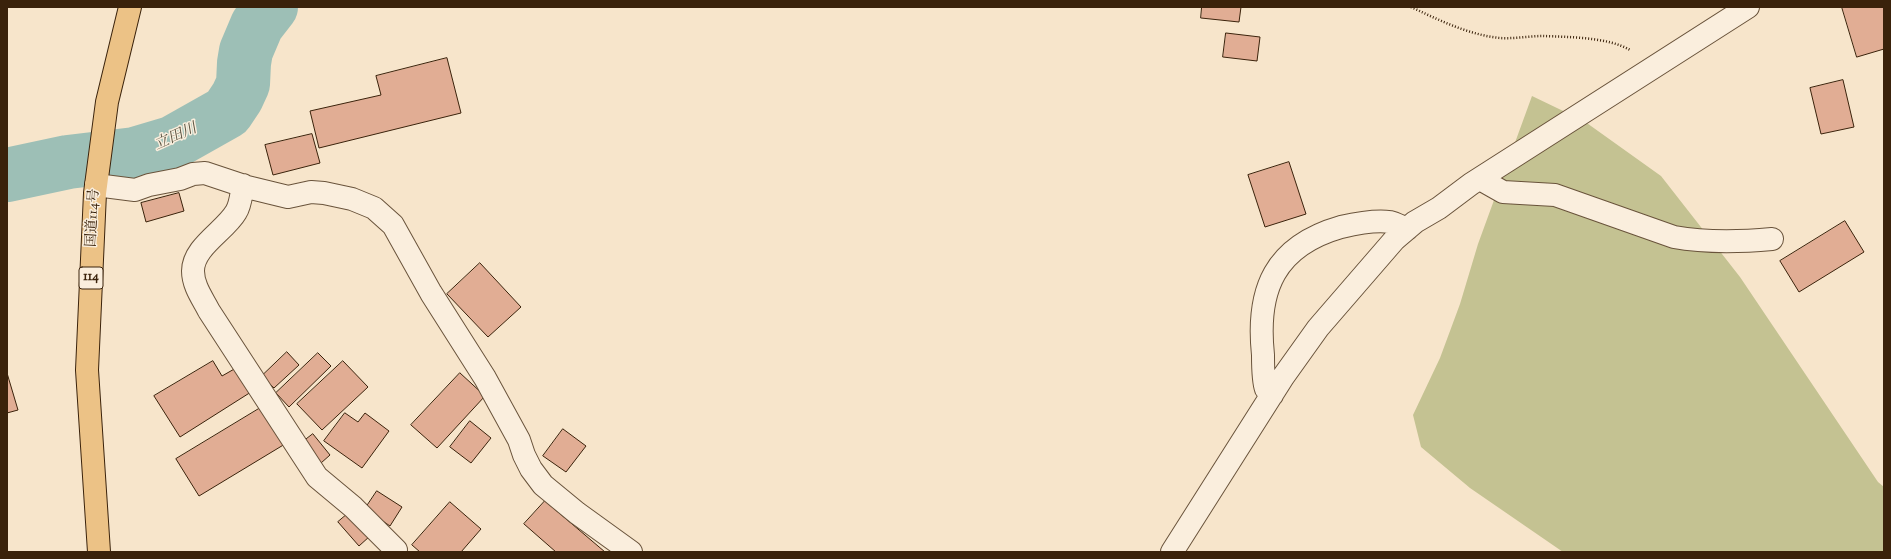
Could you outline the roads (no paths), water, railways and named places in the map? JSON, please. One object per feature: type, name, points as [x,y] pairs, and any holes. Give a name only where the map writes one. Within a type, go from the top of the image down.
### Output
[{"type":"highway","name":"国道114号","points":[[99,552],[87,370],[96,185],[107,102],[130,7]]},
{"type":"street","points":[[1172,552],[1272,395],[1318,328],[1395,239],[1407,229],[1480,179],[1748,7]]},
{"type":"street","points":[[96,185],[135,190],[149,185],[180,179],[193,174],[204,173],[288,197],[311,192],[337,195],[374,208],[393,226],[431,293],[488,383],[519,440],[524,455],[538,480],[567,505],[631,552]]},
{"type":"street","points":[[1480,179],[1503,192],[1555,195],[1674,237],[1732,243],[1772,239]]},
{"type":"street","points":[[243,185],[240,206],[236,213],[227,224],[215,233],[198,257],[193,271],[197,288],[209,311],[317,477],[352,507],[396,550]]},
{"type":"street","points":[[1272,395],[1266,389],[1261,316],[1267,291],[1277,270],[1287,255],[1300,245],[1322,233],[1352,225],[1390,222],[1407,229]]},
{"type":"waterway","name":"立田川","points":[[7,175],[68,162],[135,154],[172,143],[227,112],[237,97],[243,84],[246,51],[257,25],[271,7]]}]
